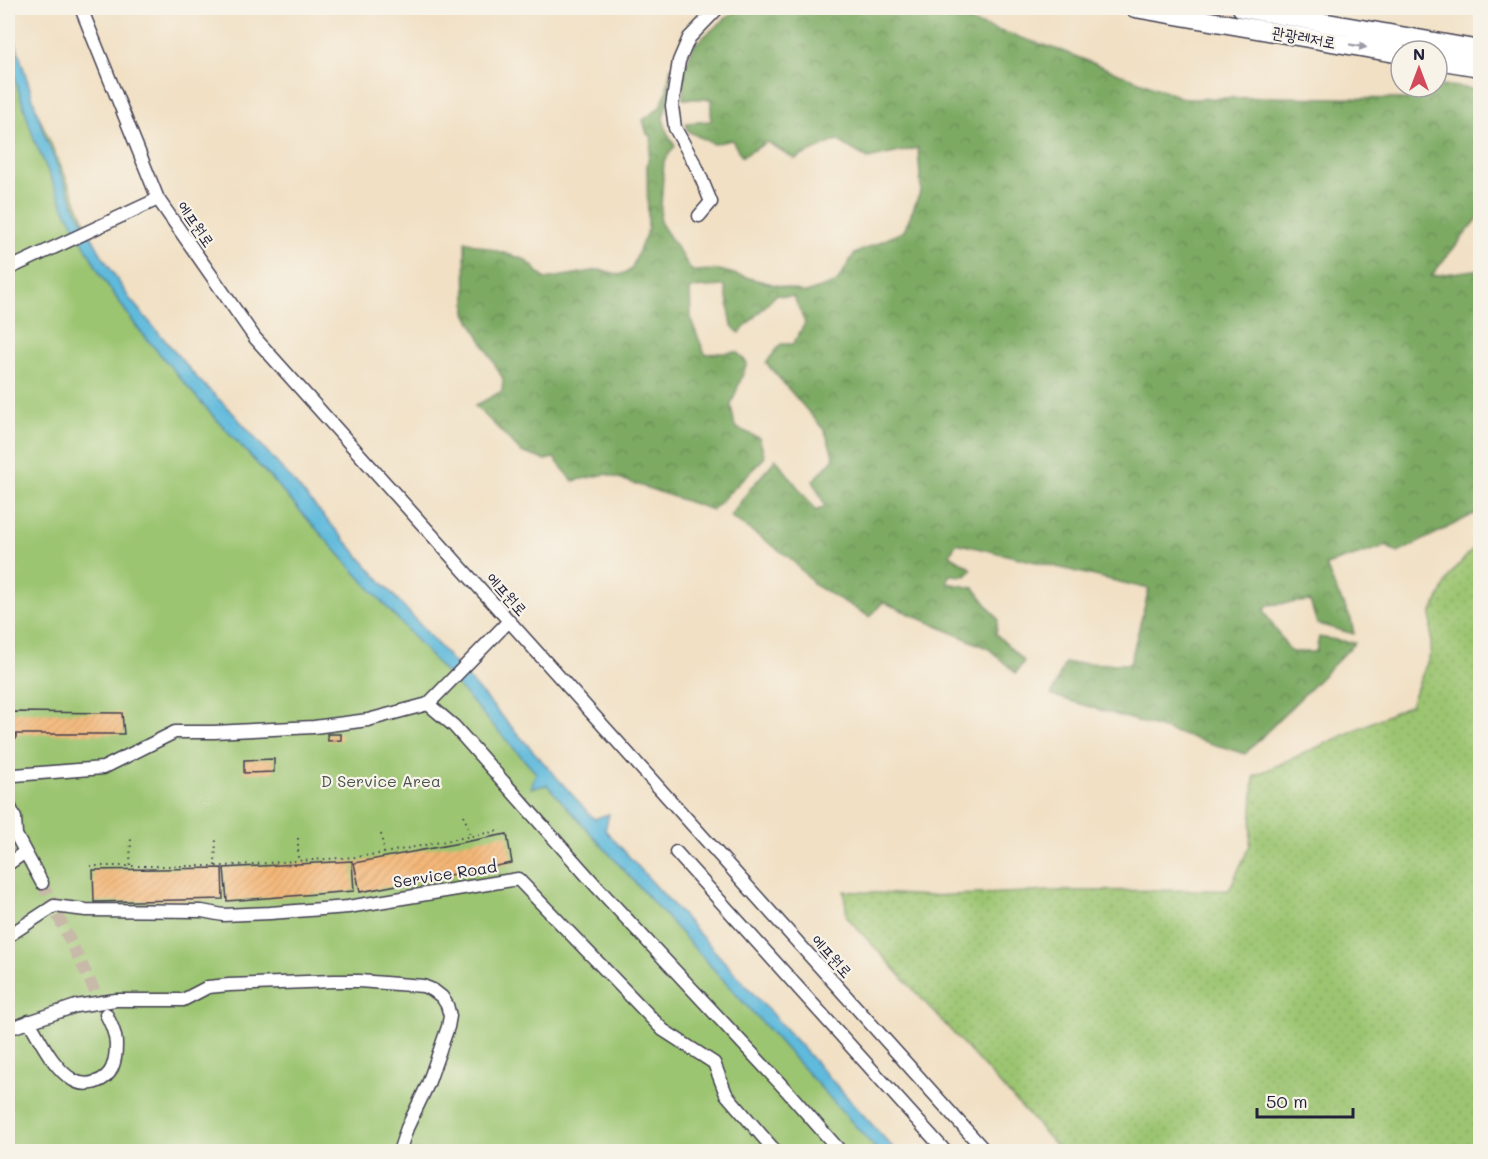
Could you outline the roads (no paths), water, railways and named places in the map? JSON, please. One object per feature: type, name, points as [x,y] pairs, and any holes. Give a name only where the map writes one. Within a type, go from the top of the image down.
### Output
[{"type":"highway","name":"관광레저로","points":[[1135,8],[1389,52]]},
{"type":"highway","name":"관광레저로","points":[[1242,8],[1480,50]]},
{"type":"highway","points":[[1449,62],[1480,67]]},
{"type":"street","name":"에프원로","points":[[81,8],[158,199],[255,338],[986,1152]]},
{"type":"street","points":[[699,216],[711,202],[697,168],[675,128],[672,106],[679,62],[689,38],[718,8]]},
{"type":"street","points":[[8,269],[158,199]]},
{"type":"street","points":[[8,773],[15,775],[104,768],[175,732],[314,727],[368,720],[428,704],[509,621]]},
{"type":"street","points":[[428,704],[454,726],[597,887],[781,1084],[841,1152]]},
{"type":"street","points":[[8,803],[15,818],[16,835],[42,883]]},
{"type":"street","points":[[8,864],[25,852]]},
{"type":"street","points":[[676,852],[946,1152]]},
{"type":"street","name":"Service Road","points":[[8,936],[54,906],[86,910],[202,911],[223,915],[270,913],[348,907],[518,879],[663,1030],[714,1063],[726,1094],[776,1152]]},
{"type":"street","points":[[8,1029],[76,1006],[116,1000],[183,1000],[208,987],[359,981],[423,986],[442,997],[450,1016],[428,1084],[407,1128],[399,1152]]},
{"type":"street","points":[[29,1021],[65,1074],[84,1084],[95,1083],[105,1077],[112,1068],[116,1044],[114,1032],[106,1014]]},
{"type":"water","points":[[8,24],[44,134],[76,209],[129,298],[198,379],[233,413],[594,819],[609,814],[605,830],[896,1151],[878,1151],[547,785],[531,788],[536,773],[198,399],[136,326],[102,277],[64,207],[35,142],[8,57]]},
{"type":"tunnel","points":[[42,883],[104,1010]]},
{"type":"park label","name":"D Service Area","points":[[381,781]]}]
